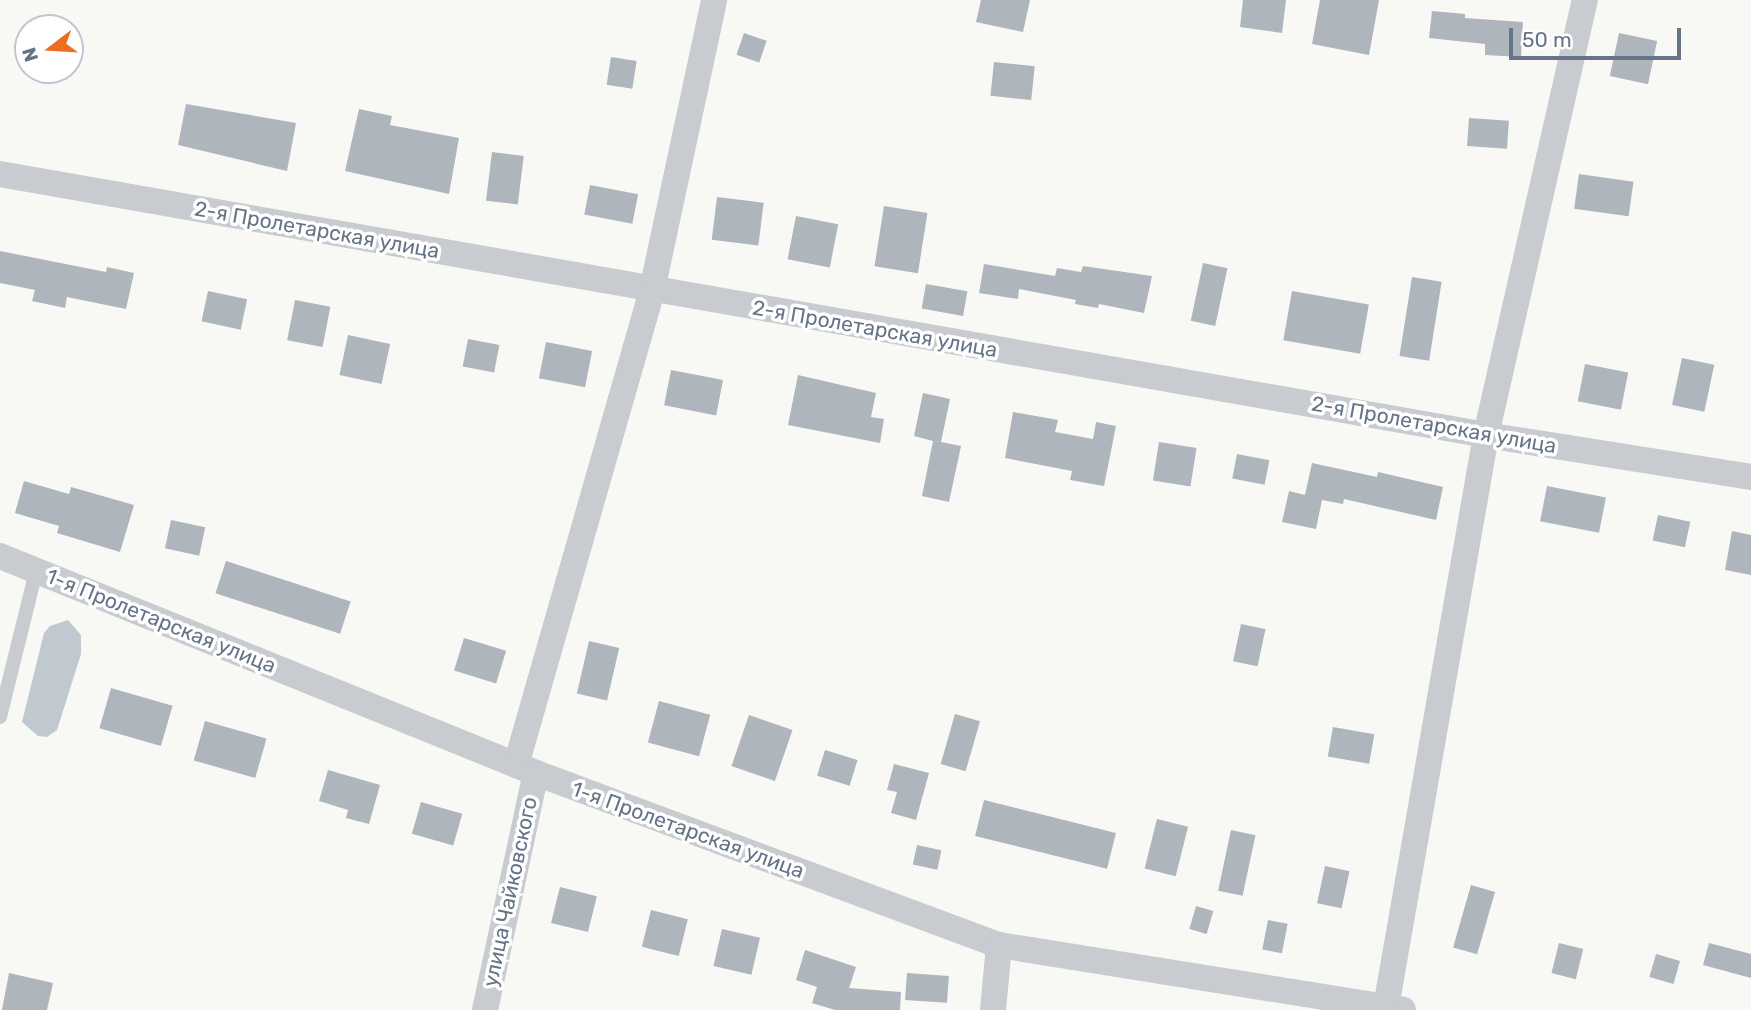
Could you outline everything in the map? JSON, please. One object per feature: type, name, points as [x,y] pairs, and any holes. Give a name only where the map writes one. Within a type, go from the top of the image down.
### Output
[{"type":"street","name":"улица Чайковского","points":[[485,1010],[526,769],[652,290],[714,0]]},
{"type":"street","points":[[1395,1009],[1486,435],[1585,0]]},
{"type":"street","name":"2-я Пролетарская улица","points":[[0,174],[1486,435],[1751,477]]},
{"type":"street","name":"1-я Пролетарская улица","points":[[0,556],[526,769],[999,945],[1395,1009]]},
{"type":"street","points":[[993,1010],[999,945]]},
{"type":"lane","points":[[0,717],[36,571]]},
{"type":"shaded area","points":[[68,620],[81,635],[81,654],[57,730],[47,737],[38,736],[22,722],[44,633],[50,626]]},
{"type":"building","points":[[981,0],[1030,0],[1023,32],[976,22]]},
{"type":"building","points":[[1243,0],[1286,0],[1282,33],[1240,27]]},
{"type":"building","points":[[1320,0],[1379,0],[1369,55],[1312,44]]},
{"type":"building","points":[[1432,11],[1465,14],[1465,18],[1523,22],[1521,57],[1485,55],[1485,44],[1429,38]]},
{"type":"building","points":[[744,33],[767,41],[759,63],[737,55]]},
{"type":"building","points":[[1619,33],[1657,41],[1648,84],[1610,76]]},
{"type":"building","points":[[611,57],[637,61],[632,89],[607,85]]},
{"type":"building","points":[[994,62],[1035,66],[1031,100],[990,96]]},
{"type":"building","points":[[186,104],[296,123],[287,171],[178,145]]},
{"type":"building","points":[[359,109],[392,116],[390,125],[459,138],[449,194],[345,171]]},
{"type":"building","points":[[1469,118],[1509,121],[1507,149],[1467,146]]},
{"type":"building","points":[[492,152],[524,156],[518,205],[486,201]]},
{"type":"building","points":[[1579,174],[1633,182],[1629,216],[1574,209]]},
{"type":"building","points":[[590,185],[638,194],[632,224],[584,214]]},
{"type":"building","points":[[717,197],[764,203],[758,245],[712,240]]},
{"type":"building","points":[[884,206],[927,213],[918,273],[874,266]]},
{"type":"building","points":[[796,216],[838,224],[830,267],[788,259]]},
{"type":"building","points":[[0,251],[106,272],[107,267],[134,273],[126,309],[67,297],[65,308],[32,301],[35,290],[0,283]]},
{"type":"building","points":[[1203,263],[1227,268],[1215,326],[1191,321]]},
{"type":"building","points":[[984,264],[1055,276],[1057,268],[1081,272],[1083,266],[1152,276],[1144,313],[1099,304],[1098,308],[1075,304],[1076,300],[1019,289],[1018,299],[979,293]]},
{"type":"building","points":[[1412,277],[1442,282],[1429,361],[1399,356]]},
{"type":"building","points":[[926,284],[967,291],[963,316],[922,309]]},
{"type":"building","points":[[208,291],[247,299],[241,330],[202,321]]},
{"type":"building","points":[[1292,291],[1369,305],[1360,354],[1283,340]]},
{"type":"building","points":[[295,300],[330,307],[323,347],[287,340]]},
{"type":"building","points":[[348,335],[390,344],[382,384],[339,375]]},
{"type":"building","points":[[468,339],[499,345],[494,373],[463,366]]},
{"type":"building","points":[[546,342],[592,351],[585,387],[539,378]]},
{"type":"building","points":[[1682,358],[1714,365],[1704,412],[1672,405]]},
{"type":"building","points":[[1585,364],[1628,372],[1621,410],[1578,401]]},
{"type":"building","points":[[671,370],[723,380],[716,415],[664,405]]},
{"type":"building","points":[[798,375],[876,393],[871,417],[884,419],[880,443],[788,425]]},
{"type":"building","points":[[923,393],[950,399],[941,442],[961,446],[949,502],[922,496],[933,441],[914,436]]},
{"type":"building","points":[[1013,412],[1058,420],[1055,432],[1093,439],[1096,422],[1116,426],[1104,486],[1070,480],[1072,471],[1005,458]]},
{"type":"building","points":[[1159,442],[1197,448],[1190,486],[1153,481]]},
{"type":"building","points":[[1237,454],[1269,460],[1265,485],[1232,479]]},
{"type":"building","points":[[1312,463],[1377,477],[1378,472],[1443,487],[1436,520],[1344,499],[1343,504],[1322,500],[1316,529],[1282,522],[1289,491],[1305,495]]},
{"type":"building","points":[[24,481],[69,494],[71,487],[134,505],[120,552],[57,533],[59,526],[15,513]]},
{"type":"building","points":[[1547,486],[1606,497],[1599,533],[1540,521]]},
{"type":"building","points":[[1658,515],[1690,522],[1685,547],[1653,540]]},
{"type":"building","points":[[171,520],[205,527],[199,556],[165,548]]},
{"type":"building","points":[[1732,531],[1751,535],[1751,575],[1725,570]]},
{"type":"building","points":[[226,561],[351,601],[340,634],[215,593]]},
{"type":"building","points":[[1241,624],[1265,629],[1258,666],[1233,661]]},
{"type":"building","points":[[464,638],[506,651],[496,683],[454,671]]},
{"type":"building","points":[[589,641],[619,648],[607,701],[577,694]]},
{"type":"building","points":[[111,688],[173,706],[161,746],[99,728]]},
{"type":"building","points":[[659,701],[710,715],[699,756],[648,743]]},
{"type":"building","points":[[955,714],[980,721],[966,771],[941,764]]},
{"type":"building","points":[[749,715],[792,730],[775,781],[731,766]]},
{"type":"building","points":[[205,721],[267,739],[255,778],[194,760]]},
{"type":"building","points":[[1333,727],[1374,734],[1369,764],[1328,757]]},
{"type":"building","points":[[825,750],[858,760],[850,786],[817,776]]},
{"type":"building","points":[[894,764],[929,773],[916,820],[891,813],[897,792],[887,790]]},
{"type":"building","points":[[328,770],[380,785],[369,824],[346,818],[348,810],[319,801]]},
{"type":"building","points":[[984,800],[1116,833],[1107,869],[975,836]]},
{"type":"building","points":[[421,802],[462,814],[453,846],[412,834]]},
{"type":"building","points":[[1157,819],[1188,827],[1176,876],[1145,868]]},
{"type":"building","points":[[1231,830],[1255,835],[1243,896],[1218,891]]},
{"type":"building","points":[[917,845],[941,850],[937,870],[913,865]]},
{"type":"building","points":[[1325,866],[1349,871],[1342,908],[1317,903]]},
{"type":"building","points":[[1471,885],[1495,892],[1477,954],[1453,947]]},
{"type":"building","points":[[560,887],[597,896],[588,932],[551,923]]},
{"type":"building","points":[[1196,906],[1213,911],[1207,934],[1189,929]]},
{"type":"building","points":[[651,910],[688,919],[679,956],[642,947]]},
{"type":"building","points":[[1268,920],[1288,924],[1282,953],[1262,949]]},
{"type":"building","points":[[722,929],[760,938],[751,975],[713,966]]},
{"type":"building","points":[[1559,943],[1583,949],[1576,979],[1552,973]]},
{"type":"building","points":[[1709,943],[1751,954],[1751,978],[1703,965]]},
{"type":"building","points":[[805,950],[856,967],[849,988],[901,992],[900,1010],[835,1010],[812,1003],[817,987],[796,980]]},
{"type":"building","points":[[1656,954],[1680,961],[1673,984],[1649,977]]},
{"type":"building","points":[[9,973],[53,983],[47,1010],[2,1010]]},
{"type":"building","points":[[907,973],[949,976],[947,1003],[905,1000]]}]
